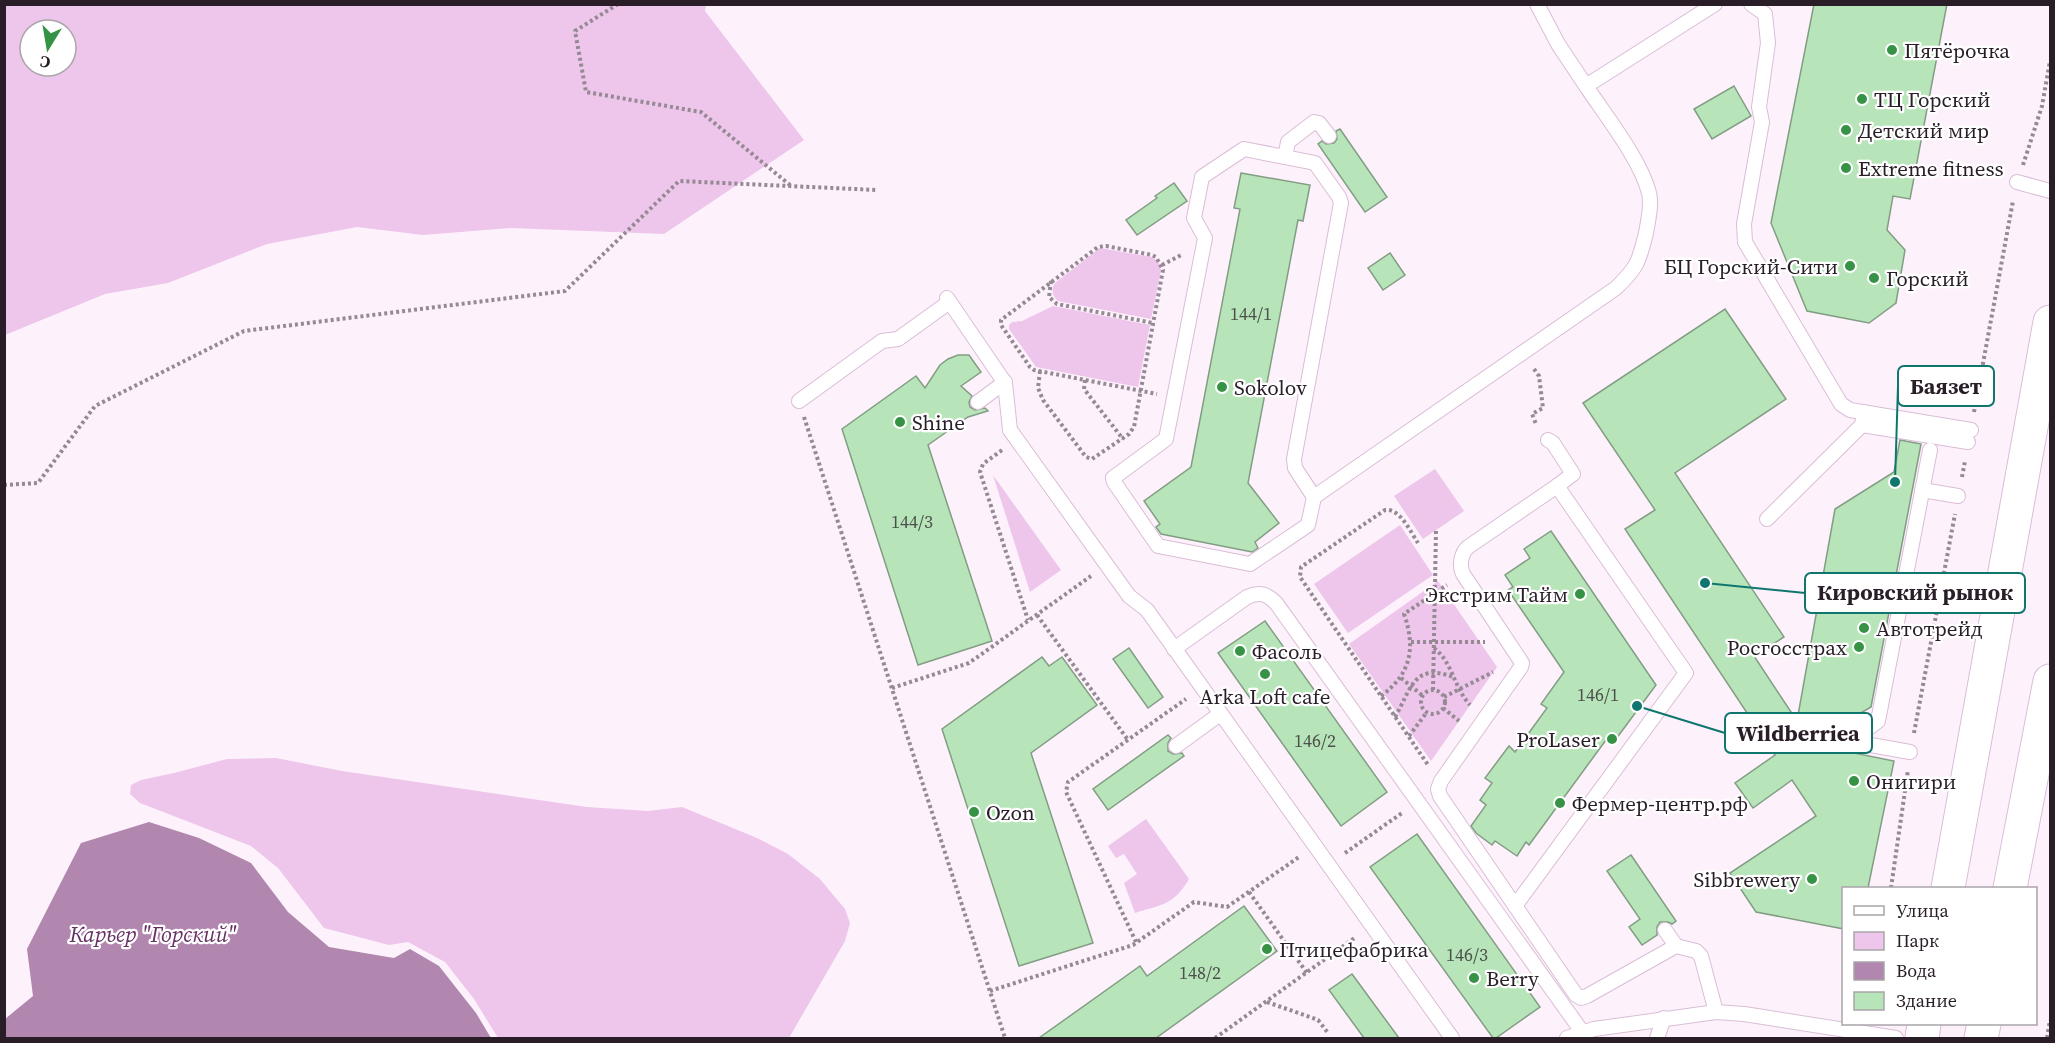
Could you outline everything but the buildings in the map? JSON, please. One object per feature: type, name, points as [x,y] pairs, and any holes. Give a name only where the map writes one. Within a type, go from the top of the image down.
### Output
[{"type":"main road","points":[[1948,887],[2050,322]]},
{"type":"main road","points":[[2010,887],[2050,681]]},
{"type":"lane","points":[[1314,497],[1293,465],[1341,203],[1339,197],[1315,163],[1244,149],[1202,177],[1194,218],[1204,238],[1166,439],[1116,474],[1114,482],[1158,546],[1250,564],[1308,525],[1314,497],[1616,288],[1631,273],[1640,259],[1649,219],[1649,194],[1641,169],[1558,44],[1537,4]]},
{"type":"lane","points":[[1586,86],[1714,4]]},
{"type":"lane","points":[[1751,4],[1765,14],[1768,43],[1759,107],[1762,122],[1744,224],[1745,242],[1841,404],[1863,419],[1969,436]]},
{"type":"lane","points":[[1285,157],[1288,142],[1314,122],[1319,123],[1329,136]]},
{"type":"lane","points":[[2017,182],[2050,191]]},
{"type":"lane","points":[[799,401],[882,341],[898,339],[947,301],[1005,382],[1010,430],[1129,596],[1147,610],[1452,1038]]},
{"type":"lane","points":[[978,402],[1005,382]]},
{"type":"lane","points":[[1767,519],[1863,419]]},
{"type":"lane","points":[[1544,436],[1553,443],[1573,474],[1468,547],[1463,554],[1461,566],[1463,574],[1520,658],[1521,667],[1438,789],[1440,796],[1576,995],[1581,998],[1676,946]]},
{"type":"lane","points":[[1852,741],[1878,721],[1930,450]]},
{"type":"lane","points":[[1515,906],[1686,673],[1557,486]]},
{"type":"lane","points":[[1922,490],[1958,496]]},
{"type":"lane","points":[[1174,649],[1247,597],[1258,593],[1267,594],[1276,603],[1583,1033]]},
{"type":"lane","points":[[1176,746],[1221,714]]},
{"type":"lane","points":[[1826,736],[1910,752]]},
{"type":"lane","points":[[1665,930],[1676,946],[1696,951],[1701,956],[1716,1012]]},
{"type":"lane","points":[[1567,1038],[1594,1029],[1716,1012],[1744,1014],[1896,1038]]},
{"type":"lane","points":[[1657,1038],[1664,1018]]},
{"type":"path","points":[[618,4],[575,31],[586,92],[701,112],[791,186]]},
{"type":"path","points":[[2042,106],[2050,61]]},
{"type":"path","points":[[4,485],[38,483],[95,406],[244,331],[565,291],[679,181],[877,190]]},
{"type":"path","points":[[1040,371],[1038,388],[1043,400],[1086,457],[1092,459],[1129,434],[1134,427],[1140,390],[1163,270],[1162,265],[1154,256],[1101,246],[1051,281],[1001,321],[1001,324],[1030,367],[1040,371],[1140,390],[1174,397]]},
{"type":"path","points":[[1051,281],[1049,297],[1057,304],[1153,323]]},
{"type":"path","points":[[1522,353],[1539,376],[1543,408],[1532,414],[1544,436]]},
{"type":"path","points":[[1085,380],[1084,389],[1139,458]]},
{"type":"path","points":[[799,401],[1005,1038]]},
{"type":"path","points":[[1017,440],[983,464],[980,472],[1028,620]]},
{"type":"path","points":[[1418,543],[1396,512],[1390,509],[1385,510],[1301,567],[1299,572],[1300,577],[1440,783]]},
{"type":"path","points":[[1433,690],[1436,530]]},
{"type":"path","points":[[892,688],[969,663],[1107,565]]},
{"type":"path","points":[[1382,696],[1401,678],[1410,655],[1409,628],[1404,614],[1463,574]]},
{"type":"path","points":[[1037,615],[1128,740]]},
{"type":"path","points":[[1411,642],[1510,642]]},
{"type":"path","points":[[1434,648],[1449,664],[1458,690],[1473,708]]},
{"type":"path","points":[[1444,697],[1502,668]]},
{"type":"path","points":[[1395,717],[1410,686],[1422,675],[1433,672],[1453,677]]},
{"type":"path","points":[[1401,678],[1423,696]]},
{"type":"path","points":[[1136,942],[1066,792],[1068,782],[1202,688]]},
{"type":"path","points":[[1423,696],[1433,690]]},
{"type":"path","points":[[1423,696],[1422,706],[1427,712],[1437,713],[1442,710],[1445,705],[1444,697],[1433,690]]},
{"type":"path","points":[[1409,736],[1427,712]]},
{"type":"path","points":[[1328,865],[1418,802]]},
{"type":"path","points":[[990,991],[1133,945],[1194,902],[1227,907],[1314,846]]},
{"type":"path","points":[[1249,892],[1307,973]]},
{"type":"path","points":[[1215,1038],[1371,926]]},
{"type":"path","points":[[1266,1002],[1318,1020],[1328,1034]]},
{"type":"path","points":[[2047,1038],[2050,1020]]},
{"type":"green space","points":[[4,5],[706,5],[705,11],[804,140],[664,234],[511,228],[423,235],[357,227],[267,244],[168,283],[105,294],[5,335]]},
{"type":"green space","points":[[1100,248],[1152,257],[1159,263],[1161,270],[1151,319],[1058,301],[1054,297],[1055,283]]},
{"type":"green space","points":[[1053,306],[1150,325],[1138,387],[1036,367],[1009,329],[1009,325]]},
{"type":"green space","points":[[1435,469],[1464,511],[1423,539],[1394,496]]},
{"type":"green space","points":[[993,475],[1061,570],[1030,592]]},
{"type":"green space","points":[[1400,525],[1433,575],[1348,633],[1314,584]]},
{"type":"green space","points":[[1438,581],[1497,667],[1431,761],[1349,644]]},
{"type":"green space","points":[[276,758],[342,771],[587,807],[648,811],[682,807],[757,838],[788,854],[820,879],[845,909],[850,923],[845,941],[789,1038],[498,1038],[474,999],[445,962],[408,942],[389,945],[324,928],[278,868],[251,846],[140,803],[130,794],[131,785],[141,780],[227,759]]},
{"type":"green space","points":[[1146,819],[1189,879],[1178,894],[1166,903],[1135,913],[1124,883],[1137,874],[1124,854],[1116,858],[1108,846]]},
{"type":"water","name":"Карьер \"Горский\"","points":[[149,822],[199,838],[251,863],[288,912],[329,947],[394,958],[410,949],[439,966],[476,1013],[491,1038],[5,1038],[5,1019],[33,996],[27,949],[81,843]]},
{"type":"place","name":"Пятёрочка","points":[[1892,50]]},
{"type":"place","name":"ТЦ Горский","points":[[1862,99]]},
{"type":"place","name":"Детский мир","points":[[1846,130]]},
{"type":"place","name":"Extreme fitness","points":[[1846,168]]},
{"type":"place","name":"БЦ Горский-Сити","points":[[1850,266]]},
{"type":"place","name":"Горский","points":[[1874,278]]},
{"type":"place","name":"Sokolov","points":[[1222,387]]},
{"type":"place","name":"Shine","points":[[900,422]]},
{"type":"place","name":"Баязет","points":[[1895,482]]},
{"type":"place","name":"Кировский рынок","points":[[1705,583]]},
{"type":"place","name":"Экстрим Тайм","points":[[1580,594]]},
{"type":"place","name":"Автотрейд","points":[[1864,628]]},
{"type":"place","name":"Росгосстрах","points":[[1859,647]]},
{"type":"place","name":"Фасоль","points":[[1240,651]]},
{"type":"place","name":"Arka Loft cafe","points":[[1265,674]]},
{"type":"place","name":"Wildberriea","points":[[1637,706]]},
{"type":"place","name":"ProLaser","points":[[1612,739]]},
{"type":"place","name":"Онигири","points":[[1854,781]]},
{"type":"place","name":"Фермер-центр.рф","points":[[1560,803]]},
{"type":"place","name":"Ozon","points":[[974,812]]},
{"type":"place","name":"Sibbrewery","points":[[1812,879]]},
{"type":"place","name":"Птицефабрика","points":[[1267,949]]},
{"type":"place","name":"Berry","points":[[1474,978]]}]
